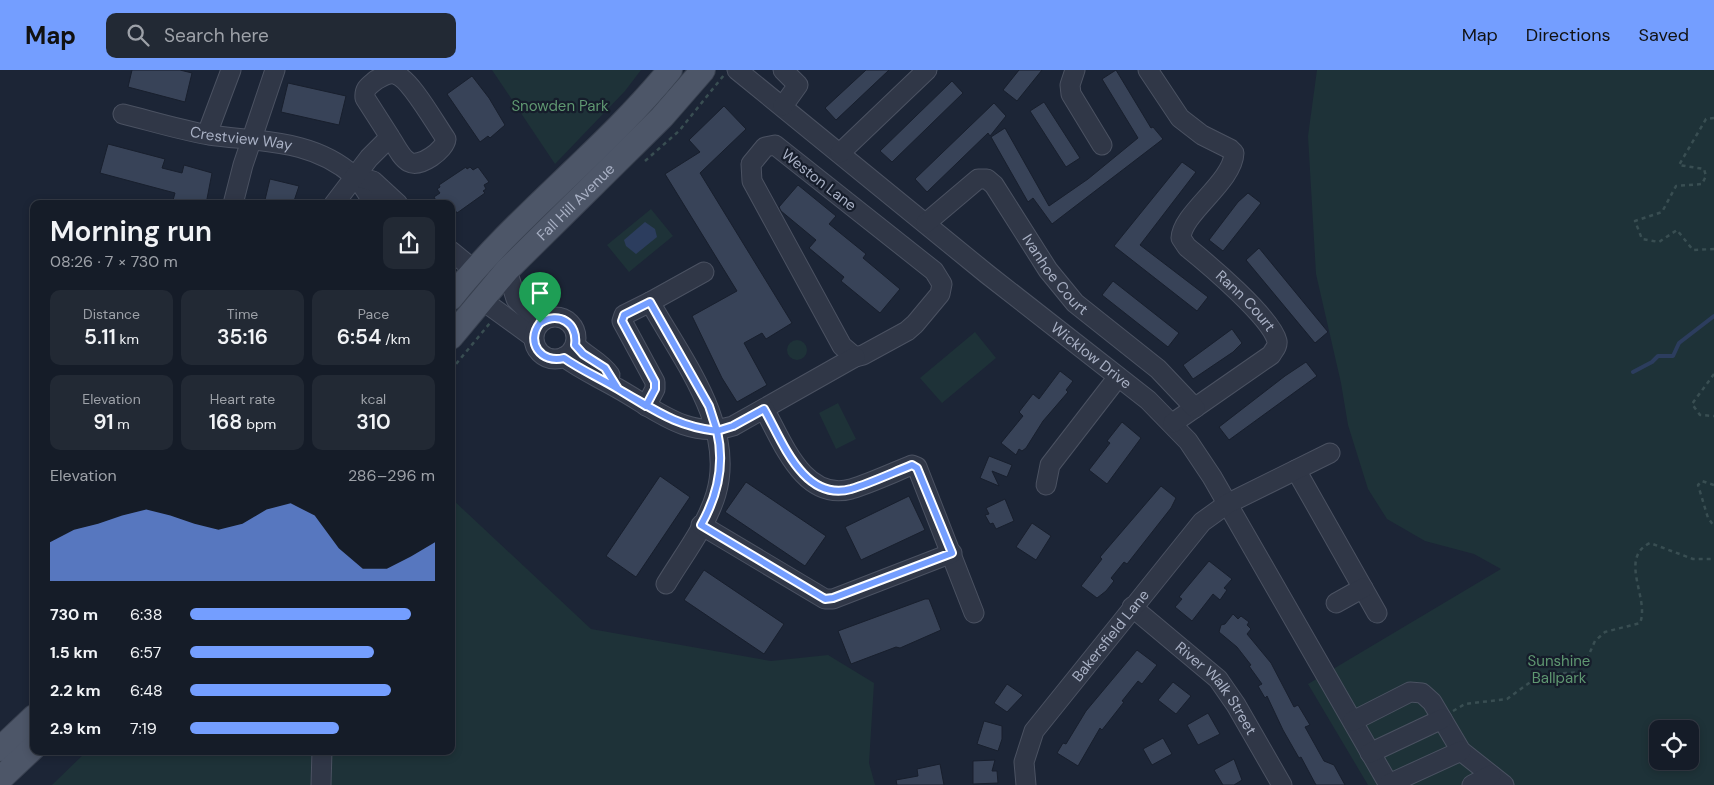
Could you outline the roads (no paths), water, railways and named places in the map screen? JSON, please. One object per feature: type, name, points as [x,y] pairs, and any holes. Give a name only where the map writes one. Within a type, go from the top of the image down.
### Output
[{"type":"main road","name":"Fall Hill Avenue","points":[[455,293],[474,270],[529,213],[620,127],[670,70]]},
{"type":"main road","name":"Fall Hill Avenue","points":[[455,332],[507,270],[662,117],[703,70]]},
{"type":"main road","points":[[474,270],[482,300]]},
{"type":"main road","points":[[0,749],[30,721]]},
{"type":"main road","points":[[0,779],[30,751]]},
{"type":"street","points":[[207,134],[231,70]]},
{"type":"street","points":[[234,200],[251,139],[275,70]]},
{"type":"street","name":"Wicklow Drive","points":[[737,70],[1118,377],[1173,424],[1207,470],[1389,785]]},
{"type":"street","points":[[783,70],[798,85],[783,106]]},
{"type":"street","points":[[840,152],[927,70]]},
{"type":"street","points":[[1076,70],[1070,85],[1071,94],[1102,145]]},
{"type":"street","name":"Rann Court","points":[[1148,70],[1180,118],[1196,131],[1234,153],[1234,159],[1218,184],[1185,226],[1182,238],[1188,248],[1237,290],[1272,332],[1277,346],[1271,355],[1173,424]]},
{"type":"street","points":[[385,74],[393,74],[406,81],[446,139],[441,150],[417,164],[411,164],[406,161],[390,137],[365,98],[364,92],[367,87],[385,74]]},
{"type":"street","name":"Crestview Way","points":[[123,114],[207,134],[297,145],[331,160],[355,176],[373,181],[394,200]]},
{"type":"street","points":[[337,200],[369,158],[390,137]]},
{"type":"street","name":"Weston Lane","points":[[570,351],[583,354],[605,368],[618,389],[675,422],[696,429],[717,431],[733,426],[856,357],[907,331],[940,294],[942,284],[934,271],[775,145],[765,147],[751,164],[752,181],[842,346],[856,357]]},
{"type":"street","name":"Crestview Way","points":[[355,176],[371,200]]},
{"type":"street","name":"Ivanhoe Court","points":[[926,223],[978,179],[987,179],[994,185],[1048,270],[1070,298],[1158,369],[1195,408]]},
{"type":"street","points":[[455,254],[474,270]]},
{"type":"street","points":[[507,270],[516,299],[537,330]]},
{"type":"street","points":[[646,406],[655,389],[655,382],[622,321],[624,315],[704,272]]},
{"type":"street","points":[[482,300],[537,330]]},
{"type":"street","points":[[650,302],[709,406],[717,431],[721,459],[720,479],[713,502],[666,584]]},
{"type":"street","points":[[553,317],[566,320],[575,331],[570,351],[552,359],[540,354],[534,343],[537,330],[553,317]]},
{"type":"street","points":[[1046,485],[1050,465],[1118,377]]},
{"type":"street","points":[[764,409],[796,467],[816,484],[837,491],[850,489],[912,465],[917,468],[974,613]]},
{"type":"street","name":"Bakersfield Lane","points":[[1026,785],[1024,762],[1034,731],[1202,522],[1227,504],[1330,452]]},
{"type":"street","points":[[1296,470],[1377,613]]},
{"type":"street","points":[[701,525],[825,599],[833,598],[952,553]]},
{"type":"street","points":[[1336,603],[1363,588]]},
{"type":"street","name":"River Walk Street","points":[[1132,607],[1218,679],[1236,705],[1282,785]]},
{"type":"street","points":[[1353,722],[1410,692],[1422,693],[1432,702],[1461,750],[1498,780]]},
{"type":"street","points":[[1370,752],[1441,718]]},
{"type":"street","points":[[1389,785],[1461,750]]},
{"type":"street","points":[[321,785],[322,755]]},
{"type":"street","points":[[1472,785],[1498,780]]},
{"type":"water","points":[[645,222],[655,229],[657,237],[636,254],[626,246],[624,240]]},
{"type":"waterway","points":[[1633,372],[1652,362],[1658,356],[1673,356],[1679,343],[1714,316]]},
{"type":"park label","name":"Snowden Park","points":[[560,106]]},
{"type":"park label","name":"Sunshine Ballpark","points":[[1559,670]]}]
